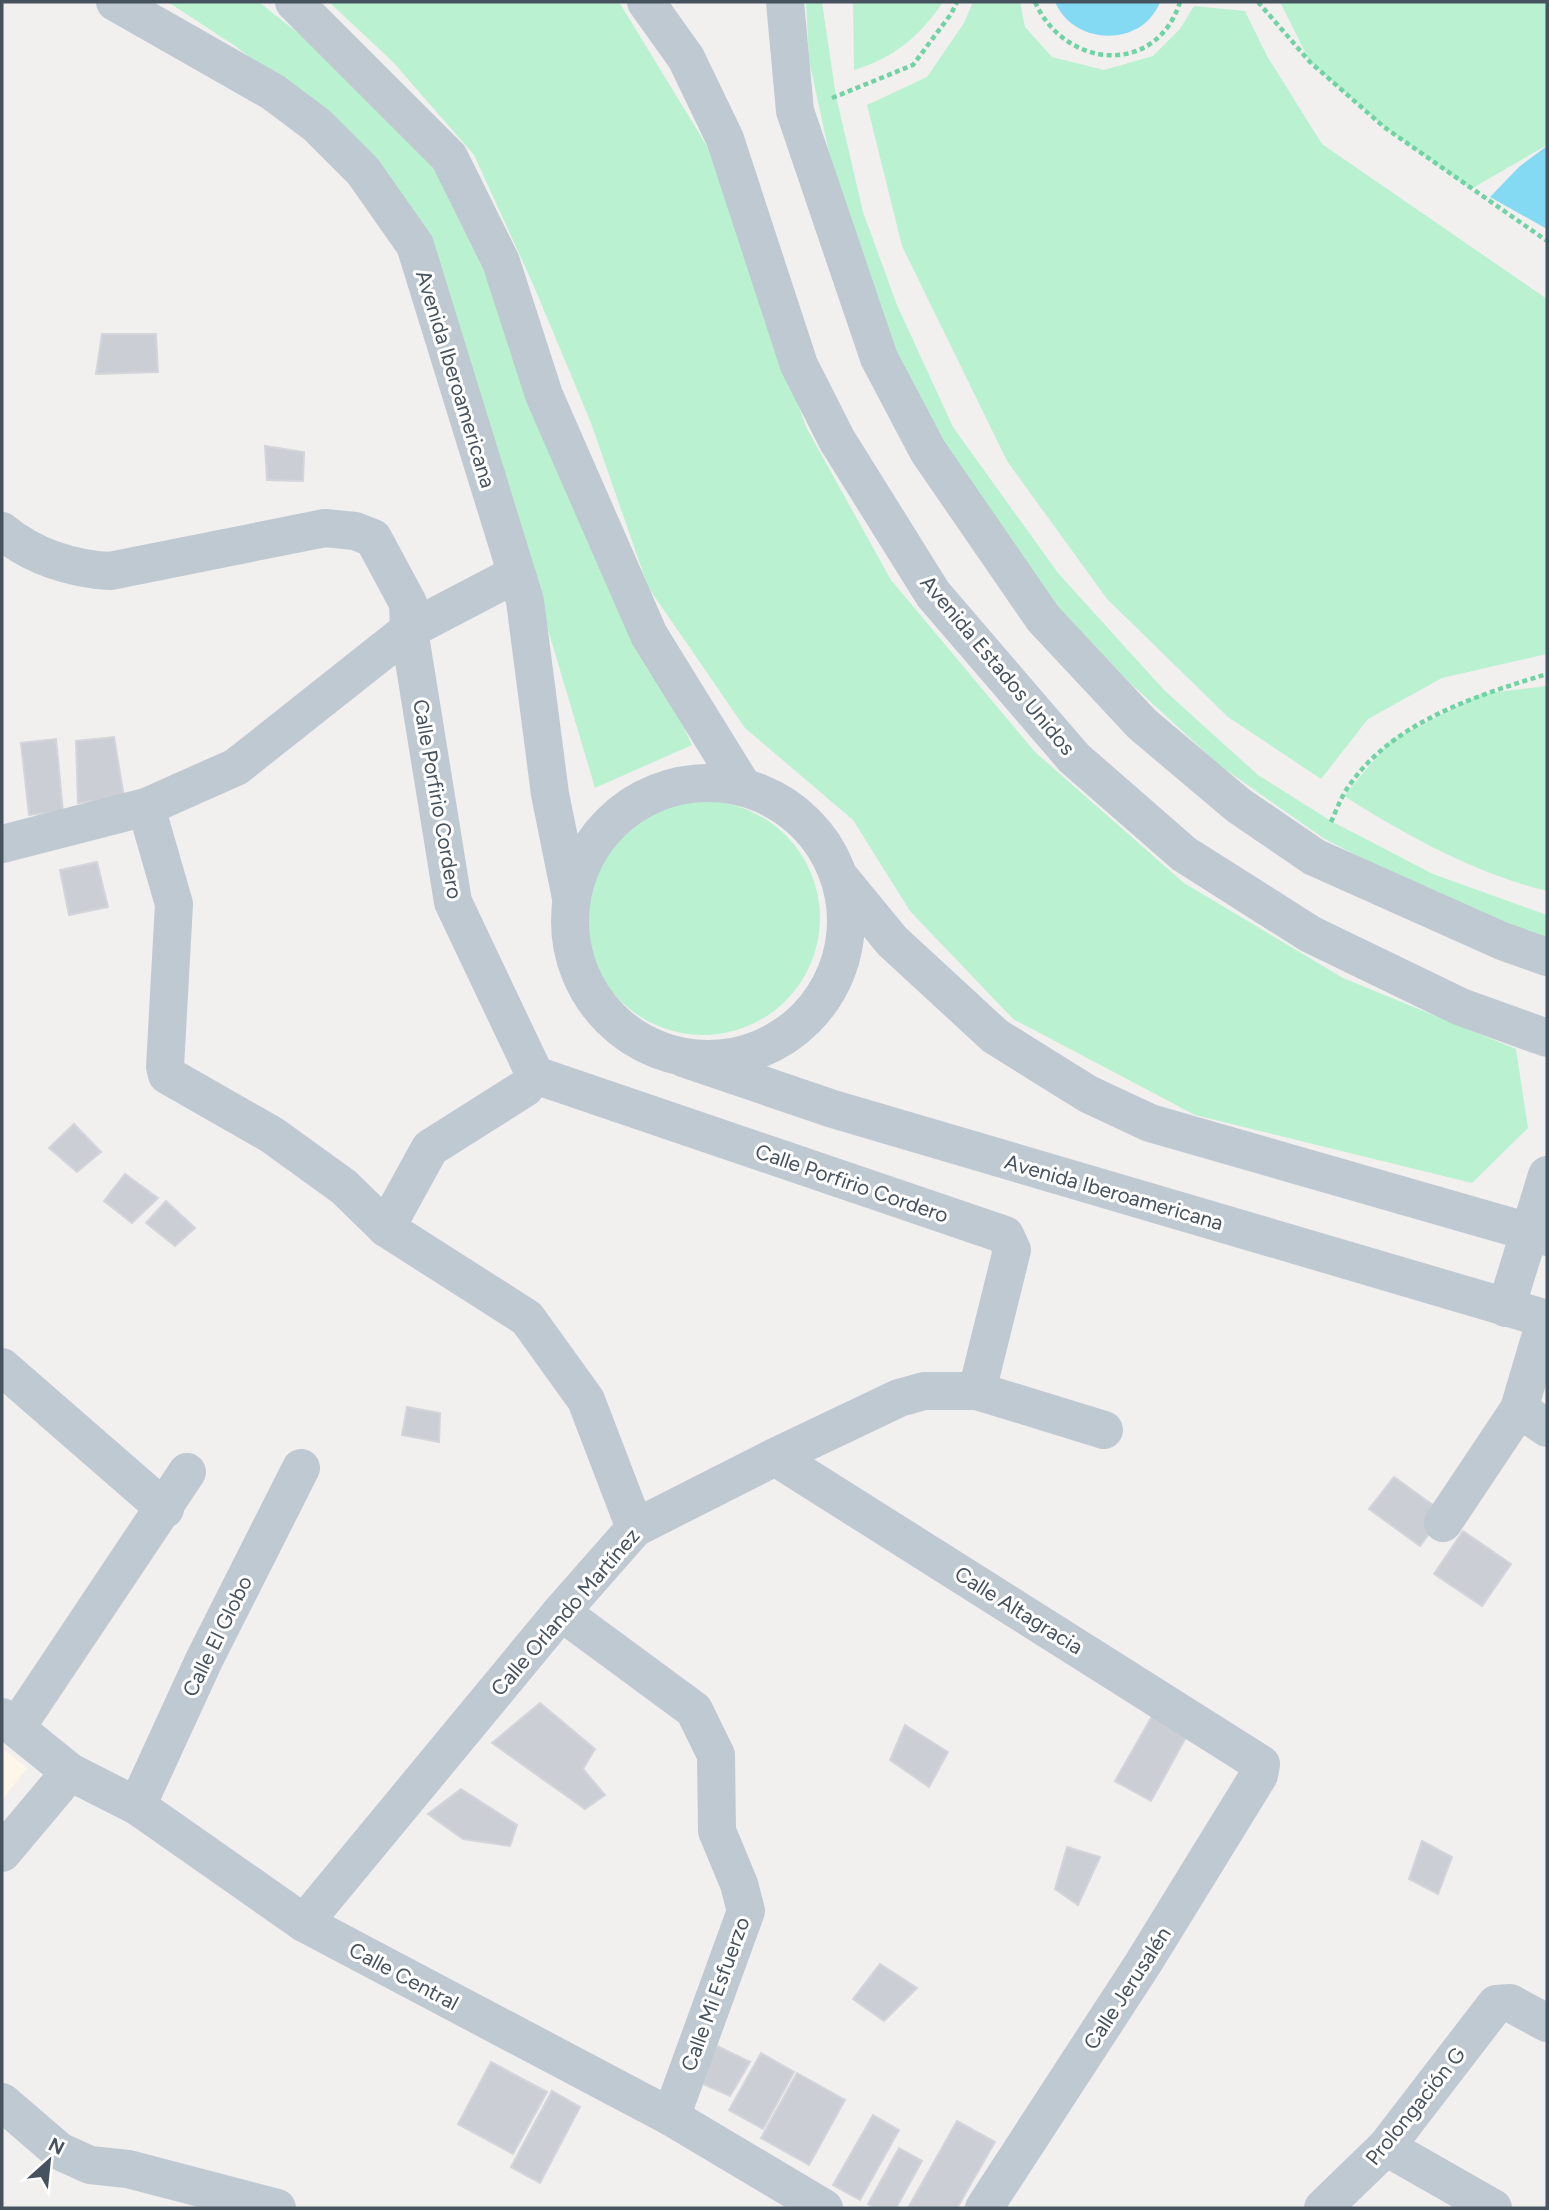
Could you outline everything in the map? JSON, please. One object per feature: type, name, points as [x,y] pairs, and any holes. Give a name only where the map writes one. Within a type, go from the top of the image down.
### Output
[{"type":"street","name":"Avenida Iberoamericana","points":[[115,2],[273,92],[317,125],[363,171],[415,245],[525,601],[550,794],[570,898],[570,940],[583,981],[607,1017],[642,1043],[833,1109],[1547,1319]]},
{"type":"street","points":[[294,2],[449,156],[501,262],[544,395],[649,635],[743,787]]},
{"type":"street","name":"Avenida Estados Unidos","points":[[646,2],[686,58],[725,139],[799,365],[837,440],[933,594],[1065,747],[1184,854],[1310,934],[1461,1007],[1547,1038]]},
{"type":"street","points":[[785,2],[794,111],[879,358],[928,451],[1043,618],[1142,724],[1238,804],[1314,857],[1502,941],[1547,957]]},
{"type":"street","name":"Calle Porfirio Cordero","points":[[2,531],[44,556],[78,569],[110,571],[325,528],[355,531],[373,538],[408,603],[409,630],[453,902],[535,1075],[1005,1235],[1012,1250],[977,1391]]},
{"type":"street","points":[[2,844],[146,807],[236,767],[409,630],[516,574]]},
{"type":"street","points":[[570,898],[585,854],[614,818],[653,793],[697,782],[743,787],[786,806],[820,839],[842,880],[892,941],[995,1035],[1088,1094],[1150,1123],[1539,1235]]},
{"type":"street","points":[[146,807],[174,904],[164,1067],[167,1075],[272,1135],[344,1186],[386,1228],[527,1318],[586,1400],[635,1528]]},
{"type":"street","points":[[683,1058],[730,1058],[775,1043],[812,1013],[837,974],[847,928],[842,880]]},
{"type":"street","points":[[386,1228],[430,1148],[524,1088],[535,1075]]},
{"type":"street","points":[[1506,1308],[1539,1235],[1547,1175]]},
{"type":"street","points":[[1443,1522],[1533,1419],[1547,1319]]},
{"type":"street","points":[[2,1367],[165,1509]]},
{"type":"street","name":"Calle Orlando Martínez","points":[[304,1923],[561,1612],[635,1528],[899,1398],[936,1389],[977,1391],[1104,1430]]},
{"type":"street","name":"Calle Altagracia","points":[[775,1457],[1255,1757],[1261,1764]]},
{"type":"street","name":"Calle El Globo","points":[[137,1806],[204,1660],[301,1468]]},
{"type":"street","points":[[9,1722],[165,1509],[187,1472]]},
{"type":"street","name":"Calle Mi Esfuerzo","points":[[561,1612],[694,1710],[716,1755],[717,1831],[739,1884],[746,1911],[671,2117]]},
{"type":"street","name":"Calle Central","points":[[9,1722],[70,1772],[137,1806],[304,1923],[671,2117],[824,2208]]},
{"type":"street","name":"Calle Jerusalén","points":[[984,2208],[1144,1962],[1259,1775],[1261,1764]]},
{"type":"street","points":[[2,1853],[70,1772]]},
{"type":"street","name":"Prolongación G","points":[[1323,2208],[1386,2147],[1496,2004],[1502,2001],[1547,2022]]},
{"type":"street","points":[[2,2102],[59,2151],[90,2165],[128,2169],[277,2208]]},
{"type":"street","points":[[1386,2147],[1493,2208]]},
{"type":"path","points":[[794,111],[913,65],[957,2]]},
{"type":"path","points":[[1035,2],[1043,21],[1062,40],[1086,52],[1110,56],[1136,50],[1159,37],[1175,15],[1180,2]]},
{"type":"path","points":[[1258,2],[1310,62],[1384,127],[1547,241]]},
{"type":"path","points":[[1314,857],[1350,783],[1390,741],[1481,694],[1547,674]]},
{"type":"shaded area","points":[[2,1748],[27,1768],[2,1800]]},
{"type":"green space","points":[[168,2],[259,2],[390,106],[479,232],[558,463],[692,745],[595,788],[467,356],[341,126],[235,46]]},
{"type":"green space","points":[[329,2],[619,2],[707,146],[806,427],[891,580],[1035,752],[1184,883],[1343,978],[1516,1049],[1528,1128],[1472,1183],[1195,1115],[1013,1019],[910,911],[853,820],[745,728],[648,587],[591,423],[533,284],[474,155],[393,62]]},
{"type":"green space","points":[[806,2],[822,2],[836,96],[863,212],[897,305],[953,427],[1058,573],[1164,690],[1258,775],[1331,821],[1433,874],[1547,915],[1547,940],[1425,891],[1323,838],[1219,765],[1128,681],[1046,594],[925,414],[883,322],[831,162],[809,60]]},
{"type":"green space","points":[[853,2],[943,2],[905,44],[882,59],[854,70]]},
{"type":"green space","points":[[973,2],[1020,2],[1025,27],[1052,57],[1104,70],[1153,56],[1180,29],[1194,6],[1245,11],[1267,56],[1322,144],[1547,299],[1547,654],[1442,678],[1368,719],[1321,779],[1228,717],[1107,599],[1007,461],[902,246],[867,105],[927,77],[964,23]]},
{"type":"green space","points":[[1280,2],[1547,2],[1547,145],[1471,189],[1384,127],[1310,62]]},
{"type":"green space","points":[[1547,686],[1547,891],[1467,864],[1392,825],[1344,796],[1390,741],[1481,694]]},
{"type":"green space","points":[[703,801],[748,810],[768,821],[793,844],[811,873],[820,918],[811,963],[800,983],[777,1008],[748,1026],[703,1035],[658,1026],[638,1015],[613,992],[595,963],[586,918],[595,873],[606,853],[629,828],[658,810]]},
{"type":"water","points":[[1055,2],[1160,2],[1151,17],[1139,28],[1108,36],[1077,27],[1064,17]]},
{"type":"water","points":[[1547,146],[1547,229],[1490,197],[1520,166]]},
{"type":"building","points":[[102,334],[156,334],[158,372],[96,374]]},
{"type":"building","points":[[265,446],[304,452],[303,481],[267,480]]},
{"type":"building","points":[[114,737],[124,797],[78,803],[76,741]]},
{"type":"building","points":[[56,739],[63,811],[29,815],[21,743]]},
{"type":"building","points":[[97,862],[108,907],[69,915],[60,870]]},
{"type":"building","points":[[74,1124],[101,1152],[77,1172],[49,1148]]},
{"type":"building","points":[[125,1174],[158,1198],[132,1223],[104,1201]]},
{"type":"building","points":[[166,1201],[195,1228],[175,1246],[146,1223]]},
{"type":"building","points":[[407,1407],[440,1413],[439,1442],[402,1435]]},
{"type":"building","points":[[1394,1477],[1444,1513],[1420,1546],[1369,1509]]},
{"type":"building","points":[[1463,1531],[1511,1564],[1482,1606],[1434,1574]]},
{"type":"building","points":[[540,1703],[595,1749],[583,1769],[605,1795],[585,1809],[492,1743]]},
{"type":"building","points":[[1155,1711],[1190,1730],[1151,1801],[1115,1781]]},
{"type":"building","points":[[905,1725],[948,1752],[929,1787],[890,1760]]},
{"type":"building","points":[[461,1789],[517,1825],[510,1846],[463,1839],[428,1814]]},
{"type":"building","points":[[1422,1841],[1452,1857],[1438,1894],[1409,1879]]},
{"type":"building","points":[[1067,1847],[1100,1857],[1078,1905],[1055,1889]]},
{"type":"building","points":[[880,1964],[917,1988],[884,2021],[853,1999]]},
{"type":"building","points":[[715,2045],[750,2062],[730,2096],[703,2084]]},
{"type":"building","points":[[761,2053],[794,2072],[763,2129],[729,2110]]},
{"type":"building","points":[[491,2062],[547,2092],[513,2154],[458,2124]]},
{"type":"building","points":[[797,2073],[845,2100],[809,2165],[761,2138]]},
{"type":"building","points":[[552,2091],[580,2107],[540,2183],[511,2167]]},
{"type":"building","points":[[873,2115],[899,2130],[860,2200],[833,2185]]},
{"type":"building","points":[[957,2121],[995,2142],[957,2208],[908,2208]]},
{"type":"building","points":[[899,2148],[922,2161],[896,2208],[875,2208],[868,2204]]}]
